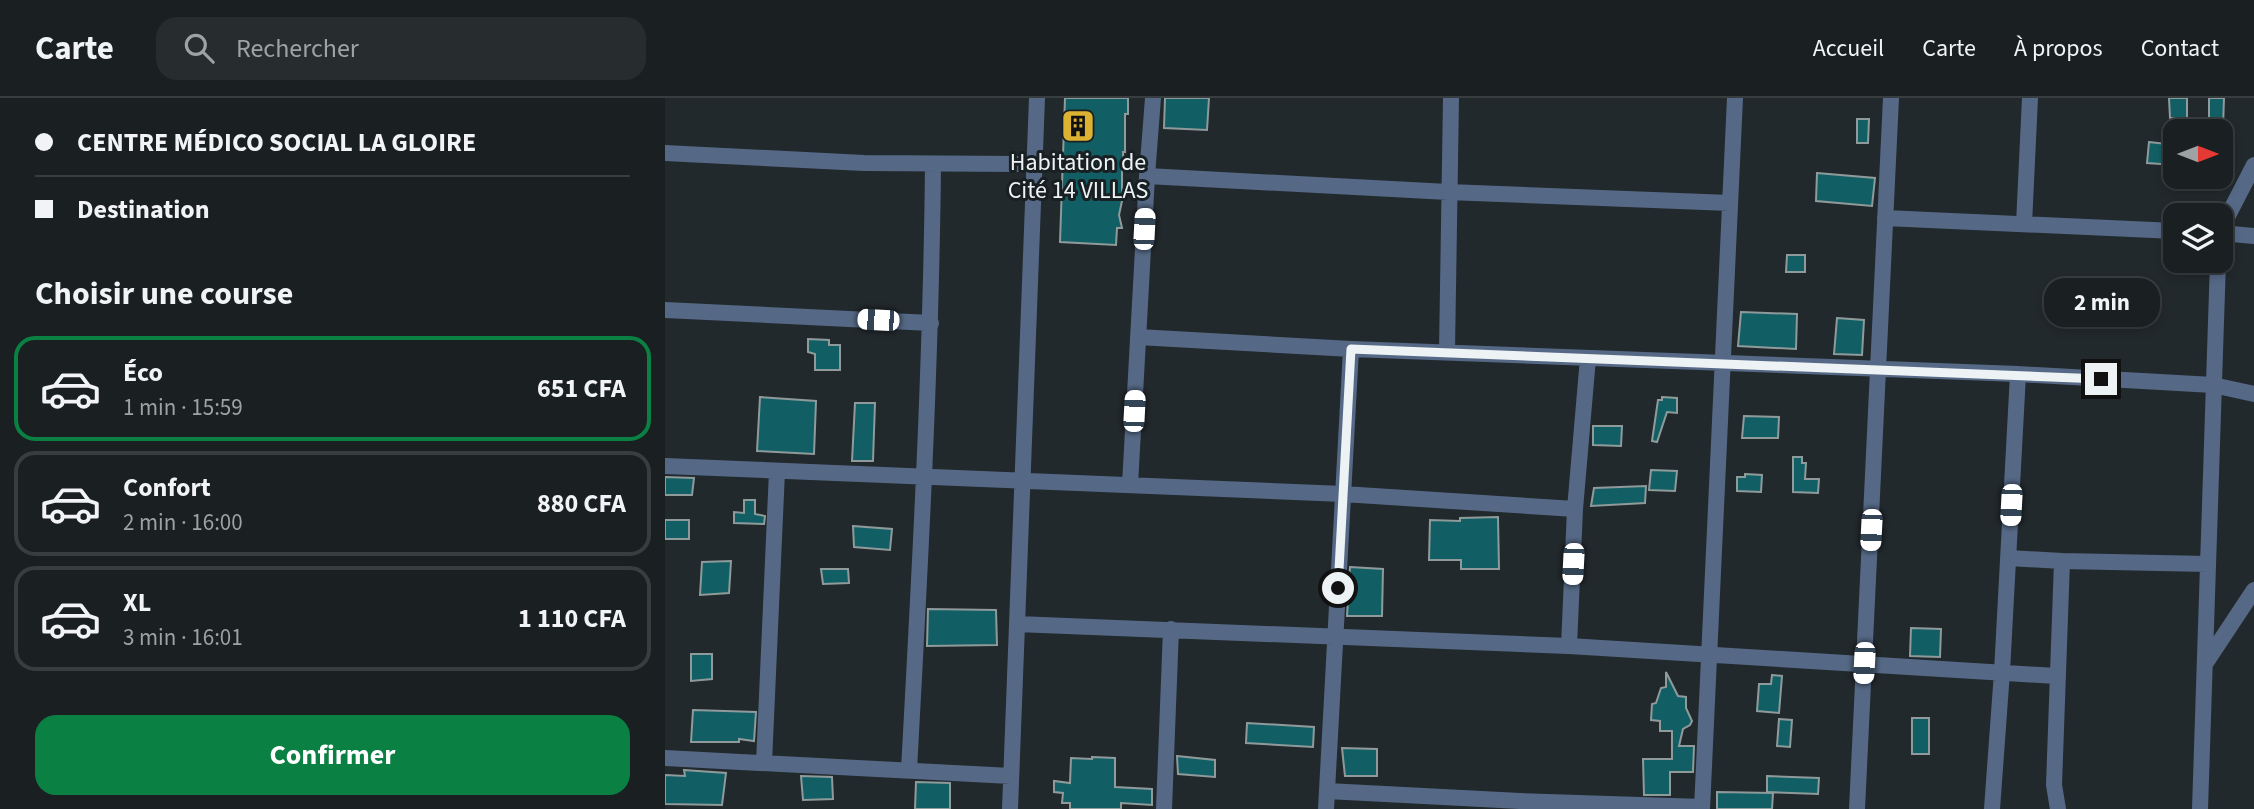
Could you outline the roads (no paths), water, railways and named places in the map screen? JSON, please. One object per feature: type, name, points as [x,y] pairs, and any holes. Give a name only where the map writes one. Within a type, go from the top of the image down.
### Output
[{"type":"street","points":[[1010,809],[1037,98]]},
{"type":"street","points":[[1130,485],[1153,98]]},
{"type":"street","points":[[1447,352],[1451,98]]},
{"type":"street","points":[[1327,790],[1519,805],[1702,808],[1735,98]]},
{"type":"street","points":[[1857,809],[1891,98]]},
{"type":"street","points":[[2024,225],[2030,98]]},
{"type":"street","points":[[665,153],[933,164],[1034,164]]},
{"type":"street","points":[[909,770],[925,477],[933,164]]},
{"type":"street","points":[[2233,207],[2254,164]]},
{"type":"street","points":[[1147,176],[1730,203]]},
{"type":"street","points":[[1885,218],[2163,231]]},
{"type":"street","points":[[2233,233],[2254,236]]},
{"type":"street","points":[[2200,809],[2218,273]]},
{"type":"street","points":[[665,310],[931,323]]},
{"type":"street","points":[[1138,337],[1351,349],[2018,374],[2213,385],[2254,394]]},
{"type":"street","points":[[1326,809],[1351,349]]},
{"type":"street","points":[[1569,646],[1575,509],[1588,358]]},
{"type":"street","points":[[1992,809],[2018,374]]},
{"type":"street","points":[[665,466],[1343,494],[1575,509]]},
{"type":"street","points":[[764,763],[777,471]]},
{"type":"street","points":[[2008,558],[2208,564]]},
{"type":"street","points":[[2058,809],[2054,785],[2062,561]]},
{"type":"street","points":[[2205,664],[2254,590]]},
{"type":"street","points":[[1017,624],[1569,646],[2056,676]]},
{"type":"street","points":[[1164,809],[1171,629]]},
{"type":"street","points":[[665,758],[1011,776]]},
{"type":"place","name":"Habitation de Cité 14 VILLAS","points":[[1078,126]]}]
